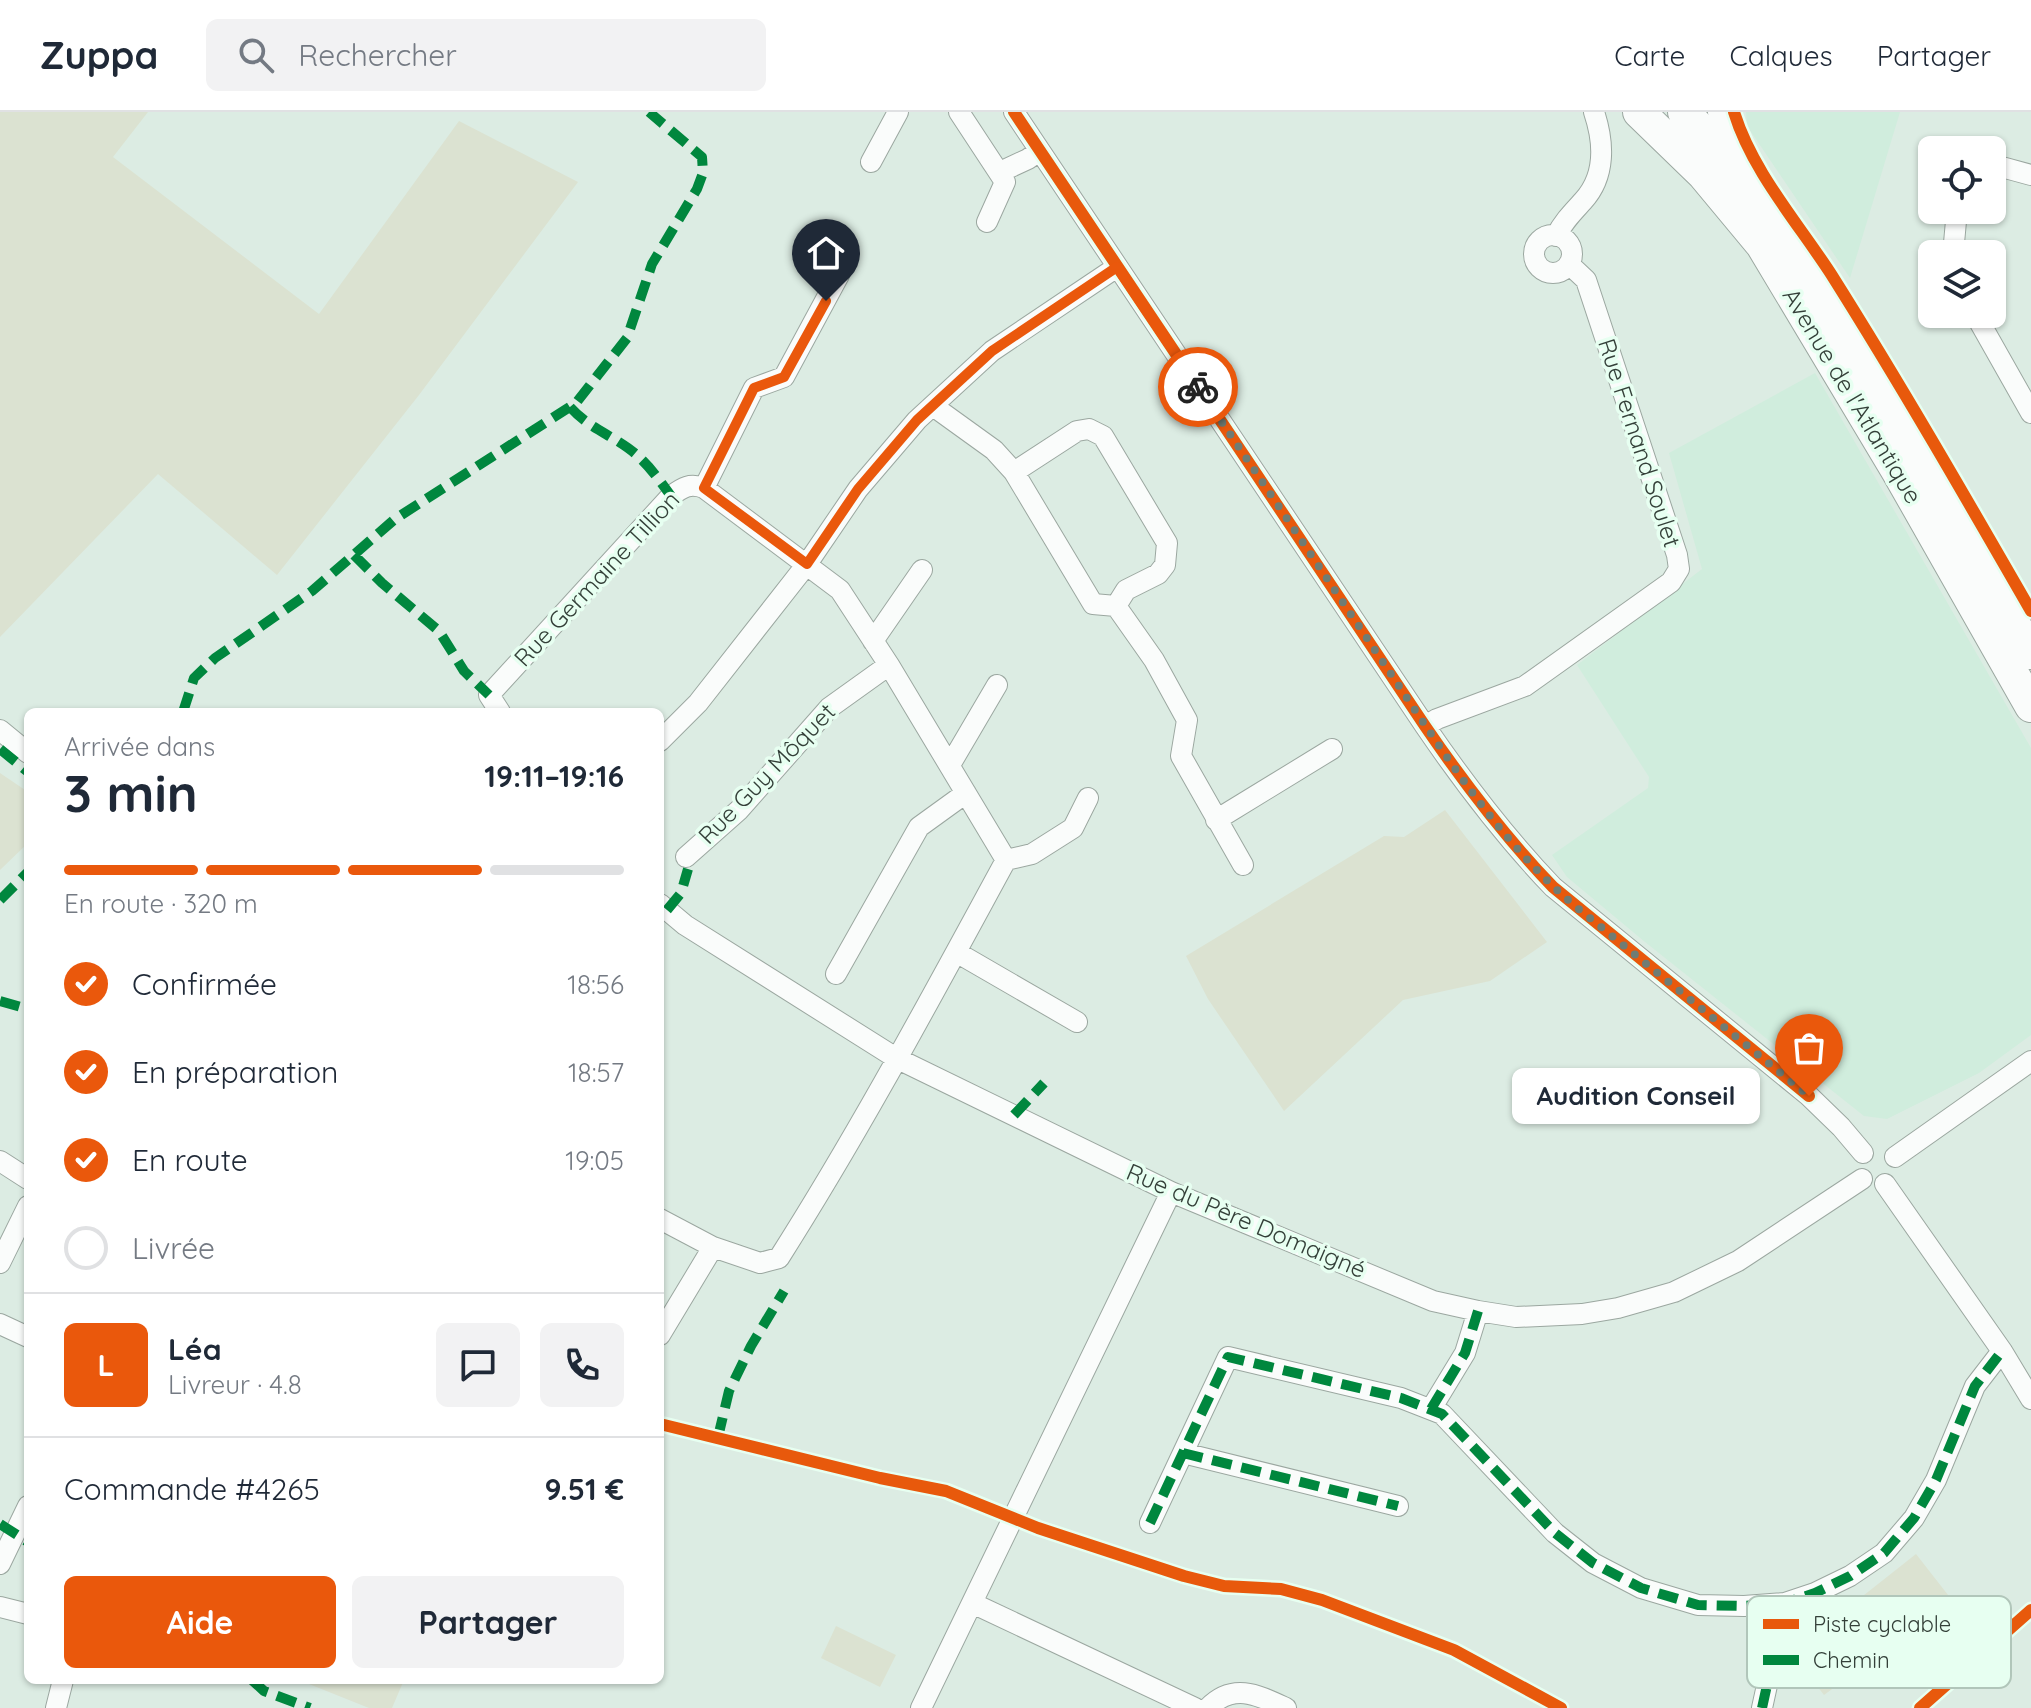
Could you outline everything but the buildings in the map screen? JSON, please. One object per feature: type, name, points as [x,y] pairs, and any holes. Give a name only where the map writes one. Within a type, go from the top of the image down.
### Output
[{"type":"main road","name":"Avenue de l'Atlantique","points":[[1639,112],[1703,174],[1762,245],[1898,472],[2031,706]]},
{"type":"main road","name":"Avenue de l'Atlantique","points":[[1684,112],[1735,166],[1784,231],[2031,653]]},
{"type":"street","points":[[871,162],[898,112]]},
{"type":"street","points":[[959,112],[1005,182],[987,222]]},
{"type":"street","points":[[1014,112],[1425,726],[1458,774],[1519,851],[1553,887],[1809,1096],[1863,1153]]},
{"type":"street","points":[[1569,264],[1553,273],[1541,269],[1534,257],[1537,245],[1545,237],[1556,236],[1596,181],[1601,162],[1594,112]]},
{"type":"street","points":[[1721,112],[1735,166]]},
{"type":"street","points":[[1000,172],[1039,151]]},
{"type":"street","points":[[2006,168],[2031,175]]},
{"type":"street","name":"Rue Fernand Soulet","points":[[1425,726],[1525,686],[1671,582],[1679,569],[1586,280],[1569,264],[1571,248],[1562,237],[1556,236]]},
{"type":"street","points":[[664,737],[698,703],[807,564],[858,489],[917,420],[992,351],[1117,267]]},
{"type":"street","points":[[704,488],[754,388],[784,377],[839,275]]},
{"type":"street","points":[[1983,328],[2031,413]]},
{"type":"street","points":[[933,406],[994,450],[1014,472],[1093,604],[1116,606],[1154,660],[1187,720],[1181,756],[1243,865]]},
{"type":"street","points":[[1014,472],[1077,431],[1089,429],[1103,436],[1167,543],[1165,565],[1158,574],[1126,590],[1116,606]]},
{"type":"street","name":"Rue Germaine Tillion","points":[[497,708],[489,695],[671,496],[682,488],[693,484],[704,488],[807,564]]},
{"type":"street","points":[[807,564],[840,590],[889,665],[1006,860]]},
{"type":"street","points":[[873,641],[922,570]]},
{"type":"street","name":"Rue Guy Môquet","points":[[686,857],[739,810],[829,708],[889,665]]},
{"type":"street","points":[[950,765],[997,685]]},
{"type":"street","points":[[0,730],[24,750]]},
{"type":"street","points":[[1216,820],[1332,749]]},
{"type":"street","points":[[836,974],[919,827],[966,793]]},
{"type":"street","points":[[664,1221],[713,1247],[760,1263],[779,1258],[867,1115],[1006,860],[1032,854],[1073,828],[1088,798]]},
{"type":"street","name":"Rue du Père Domaigné","points":[[664,907],[685,925],[896,1058],[1171,1192],[1433,1301],[1516,1317],[1582,1314],[1618,1308],[1674,1292],[1738,1261],[1862,1179]]},
{"type":"street","points":[[956,952],[1077,1022]]},
{"type":"street","points":[[1895,1157],[2031,1061]]},
{"type":"street","points":[[1880,1146],[1895,1157],[1896,1170],[1885,1184],[1873,1185],[1862,1179],[1857,1169],[1863,1153],[1868,1149],[1880,1146]]},
{"type":"street","points":[[0,1161],[24,1176]]},
{"type":"street","points":[[1885,1184],[2002,1351],[2031,1399]]},
{"type":"street","points":[[921,1708],[1171,1192]]},
{"type":"street","points":[[0,1263],[24,1214]]},
{"type":"street","points":[[664,1328],[713,1247]]},
{"type":"street","points":[[1431,1409],[1465,1353],[1478,1311]]},
{"type":"street","points":[[0,1324],[24,1335]]},
{"type":"street","points":[[1802,1596],[1850,1576],[1884,1553],[1914,1518],[1936,1480],[1975,1386],[2002,1351]]},
{"type":"street","points":[[1150,1523],[1228,1357],[1401,1398],[1442,1414],[1555,1533],[1593,1563],[1641,1588],[1698,1605],[1747,1604]]},
{"type":"street","points":[[1183,1453],[1398,1506]]},
{"type":"street","points":[[0,1564],[24,1514]]},
{"type":"street","points":[[972,1603],[1195,1708]]},
{"type":"street","points":[[0,1607],[24,1613]]},
{"type":"street","points":[[56,1708],[62,1684]]},
{"type":"street","points":[[1762,1708],[1766,1688]]},
{"type":"street","points":[[1208,1708],[1216,1700],[1233,1692],[1251,1692],[1286,1708]]},
{"type":"shaded area","points":[[0,112],[148,112],[113,157],[319,314],[459,121],[578,182],[419,395],[277,575],[158,474],[0,637]]},
{"type":"shaded area","points":[[1746,112],[1900,112],[1850,278],[1747,126]]},
{"type":"shaded area","points":[[1815,373],[2031,748],[2031,1035],[1979,1073],[1887,1119],[1864,1116],[1567,877],[1552,855],[1648,788],[1649,777],[1577,665],[1702,569],[1669,453]]},
{"type":"shaded area","points":[[0,773],[24,789],[24,847],[0,870]]},
{"type":"shaded area","points":[[1445,810],[1547,942],[1490,981],[1403,1000],[1284,1111],[1208,999],[1186,956],[1384,836],[1404,837]]},
{"type":"shaded area","points":[[1916,1554],[1949,1596],[1863,1596]]},
{"type":"shaded area","points":[[836,1626],[896,1655],[880,1687],[821,1658]]},
{"type":"shaded area","points":[[309,1684],[402,1684],[392,1708],[369,1708]]},
{"type":"shaded area","points":[[1819,1688],[1834,1688],[1824,1695]]},
{"type":"marked path","points":[[184,708],[194,678],[215,658],[312,591],[395,519],[576,403],[627,338],[652,264],[697,189],[703,173],[702,157],[649,112]]},
{"type":"marked path","points":[[570,407],[634,453],[671,496]]},
{"type":"marked path","points":[[354,555],[439,631],[464,671],[489,695]]},
{"type":"marked path","points":[[0,749],[24,769]]},
{"type":"marked path","points":[[667,910],[681,893],[688,869]]},
{"type":"marked path","points":[[0,900],[24,876]]},
{"type":"marked path","points":[[0,1001],[24,1008]]},
{"type":"marked path","points":[[1014,1115],[1044,1083]]},
{"type":"marked path","points":[[718,1437],[729,1391],[751,1346],[784,1291]]},
{"type":"marked path","points":[[1431,1409],[1465,1353],[1478,1311]]},
{"type":"marked path","points":[[1806,1596],[1850,1576],[1884,1553],[1914,1518],[1936,1480],[1975,1386],[2002,1351]]},
{"type":"marked path","points":[[1150,1523],[1228,1357],[1401,1398],[1442,1414],[1555,1533],[1593,1563],[1641,1588],[1698,1605],[1747,1606]]},
{"type":"marked path","points":[[1183,1453],[1398,1506]]},
{"type":"marked path","points":[[0,1524],[24,1539]]},
{"type":"marked path","points":[[256,1684],[264,1691],[310,1708]]},
{"type":"marked path","points":[[1762,1708],[1766,1688]]},
{"type":"cycle path","points":[[1014,112],[1425,726],[1502,829],[1553,887],[1809,1096]]},
{"type":"cycle path","points":[[1734,112],[1764,176],[1857,316],[2031,611]]},
{"type":"cycle path","points":[[664,1425],[946,1491],[1038,1528],[1184,1576],[1224,1586],[1281,1589],[1322,1600],[1454,1650],[1561,1708]]},
{"type":"cycle path","points":[[2011,1628],[2031,1610]]},
{"type":"cycle path","points":[[1920,1708],[1943,1688]]},
{"type":"way so far","points":[[1198,387],[1458,774],[1519,851],[1575,906],[1809,1096]]},
{"type":"place","name":"Audition Conseil","points":[[1809,1096]]},
{"type":"route","points":[[826,301],[784,377],[754,388],[704,488],[807,564],[858,489],[917,420],[992,351],[1117,267],[1198,387]]}]
